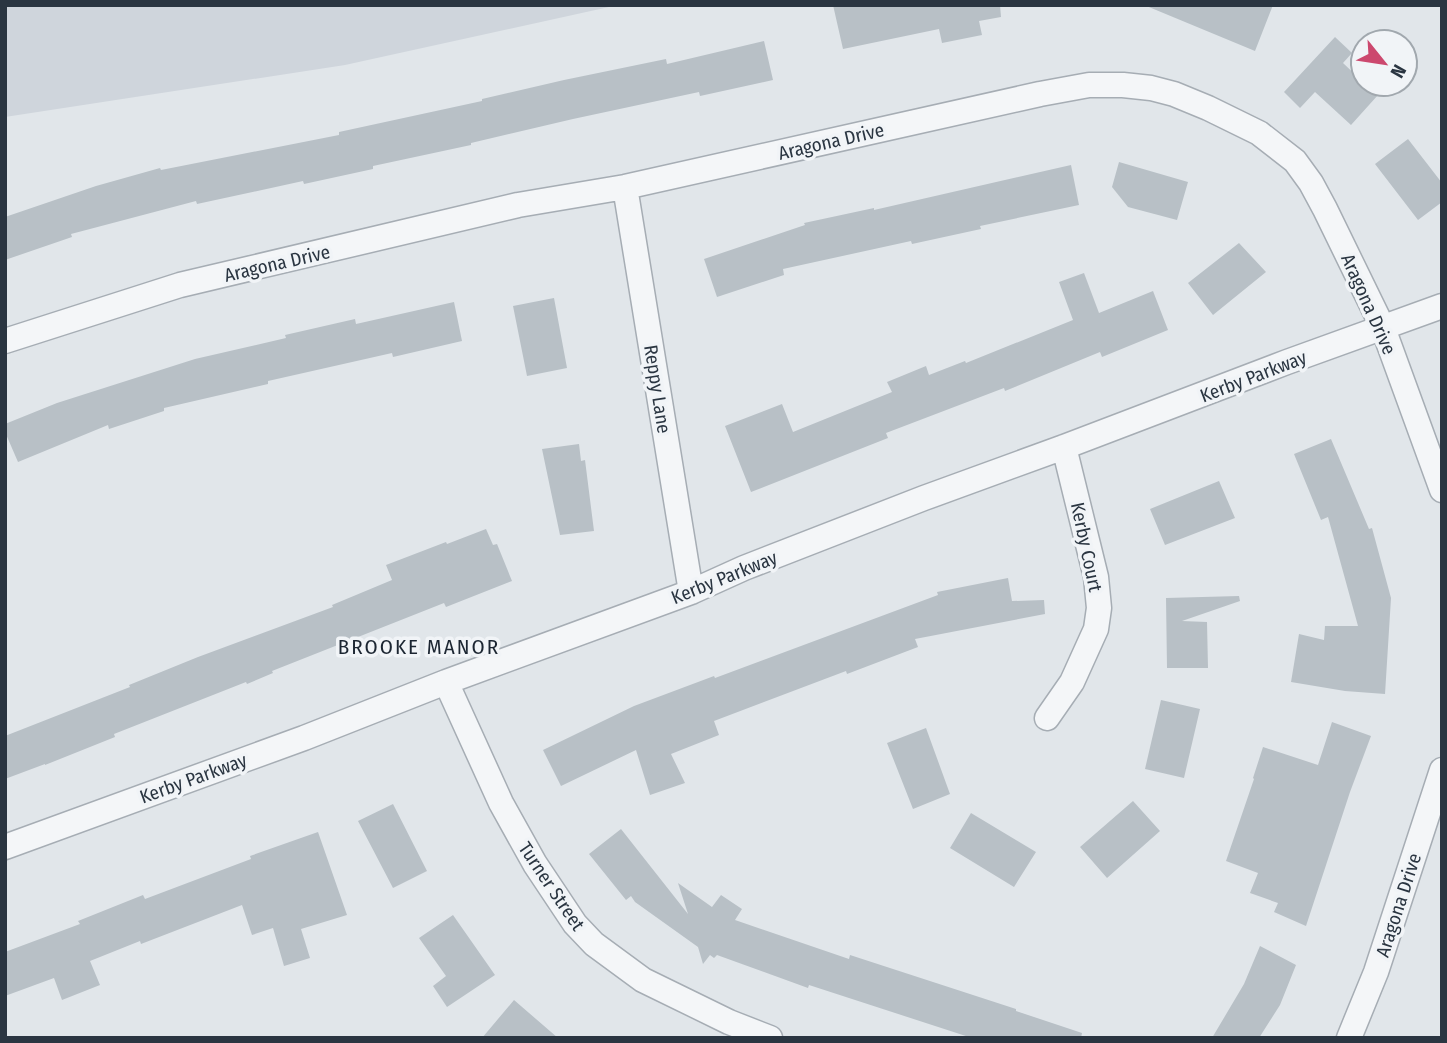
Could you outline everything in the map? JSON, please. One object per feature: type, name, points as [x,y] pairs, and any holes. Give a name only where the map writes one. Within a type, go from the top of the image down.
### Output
[{"type":"street","name":"Aragona Drive","points":[[5,341],[180,285],[518,205],[625,187],[1064,89],[1089,85],[1123,85],[1174,94],[1236,121],[1259,133],[1295,161],[1325,209],[1383,328],[1442,490]]},
{"type":"street","name":"Reppy Lane","points":[[625,187],[691,592]]},
{"type":"street","name":"Kerby Parkway","points":[[5,847],[304,738],[446,682],[691,592],[744,568],[872,518],[1442,306]]},
{"type":"street","name":"Kerby Court","points":[[1046,718],[1072,682],[1096,629],[1099,608],[1096,577],[1064,447]]},
{"type":"street","name":"Turner Street","points":[[446,682],[501,803],[535,864],[575,924],[594,944],[643,980],[729,1022],[770,1038]]},
{"type":"street","name":"Aragona Drive","points":[[1349,1038],[1376,972],[1442,770]]},
{"type":"shaded area","points":[[5,5],[618,5],[345,65],[5,117]]},
{"type":"building","points":[[833,5],[1000,5],[1001,17],[979,21],[982,35],[942,43],[939,29],[843,49]]},
{"type":"building","points":[[1144,5],[1273,5],[1255,51]]},
{"type":"building","points":[[1335,37],[1349,50],[1349,56],[1343,63],[1349,69],[1349,98],[1375,98],[1351,125],[1315,92],[1300,108],[1284,92]]},
{"type":"building","points":[[764,41],[773,80],[700,96],[699,92],[573,119],[304,184],[303,181],[197,204],[196,201],[71,234],[72,237],[5,260],[5,217],[96,186],[160,168],[161,170],[339,135],[339,132],[564,80],[666,59],[667,64]]},
{"type":"building","points":[[1408,139],[1442,183],[1442,202],[1418,220],[1375,164]]},
{"type":"building","points":[[1119,162],[1188,182],[1177,220],[1128,207],[1112,187]]},
{"type":"building","points":[[1071,165],[1079,205],[912,244],[911,241],[783,269],[784,275],[717,297],[704,259],[805,225],[804,223],[874,210]]},
{"type":"building","points":[[1239,243],[1266,272],[1213,315],[1188,283]]},
{"type":"building","points":[[1084,273],[1099,313],[1153,291],[1168,330],[1102,357],[1100,352],[1005,391],[1004,388],[886,433],[888,438],[751,492],[725,426],[782,404],[793,432],[892,392],[887,382],[926,366],[929,375],[1073,320],[1059,282]]},
{"type":"building","points":[[554,298],[567,368],[527,376],[513,306]]},
{"type":"building","points":[[454,302],[462,341],[393,357],[392,353],[164,408],[164,411],[109,429],[108,425],[18,462],[5,432],[5,424],[57,403],[195,359],[355,319],[356,324]]},
{"type":"building","points":[[1331,439],[1369,529],[1372,528],[1391,598],[1385,694],[1291,682],[1299,634],[1324,640],[1325,626],[1358,626],[1328,517],[1321,520],[1294,454]]},
{"type":"building","points":[[579,444],[581,461],[585,460],[594,531],[560,535],[542,449]]},
{"type":"building","points":[[1219,481],[1235,518],[1165,545],[1150,509]]},
{"type":"building","points":[[486,529],[493,545],[497,544],[512,581],[446,607],[444,603],[5,779],[5,736],[198,657],[333,607],[332,605],[392,580],[386,565]]},
{"type":"building","points":[[1008,578],[1012,601],[1044,600],[1045,614],[915,639],[918,647],[714,721],[719,735],[671,754],[685,783],[650,795],[636,750],[561,786],[543,750],[634,706],[938,595],[937,592]]},
{"type":"building","points":[[1239,596],[1240,601],[1182,621],[1207,622],[1208,668],[1167,668],[1166,598]]},
{"type":"building","points":[[1161,700],[1200,709],[1184,778],[1145,769]]},
{"type":"building","points":[[1332,722],[1371,736],[1306,926],[1274,912],[1278,903],[1250,893],[1258,873],[1226,861],[1263,747],[1318,765]]},
{"type":"building","points":[[926,728],[950,794],[913,809],[887,743]]},
{"type":"building","points":[[1133,801],[1160,831],[1107,878],[1080,847]]},
{"type":"building","points":[[393,804],[427,871],[393,888],[358,821]]},
{"type":"building","points":[[971,813],[1036,852],[1014,887],[950,848]]},
{"type":"building","points":[[621,829],[688,914],[678,883],[712,907],[721,895],[742,909],[735,920],[849,959],[850,955],[1016,1009],[1082,1033],[1081,1038],[972,1038],[809,985],[808,988],[717,955],[714,958],[710,955],[703,964],[698,947],[635,902],[631,896],[626,900],[589,854]]},
{"type":"building","points":[[318,832],[347,915],[301,929],[310,958],[284,966],[273,928],[252,935],[242,905],[90,961],[100,985],[62,1000],[54,978],[5,996],[5,952],[80,924],[78,921],[143,895],[145,899],[251,859],[250,856]]},
{"type":"building","points":[[453,915],[495,975],[447,1007],[433,986],[446,976],[419,938]]},
{"type":"building","points":[[1260,946],[1296,965],[1280,1005],[1259,1038],[1212,1038],[1244,984]]},
{"type":"building","points":[[514,1000],[558,1038],[482,1038]]},
{"type":"district","name":"BROOKE MANOR","points":[[419,647]]}]
